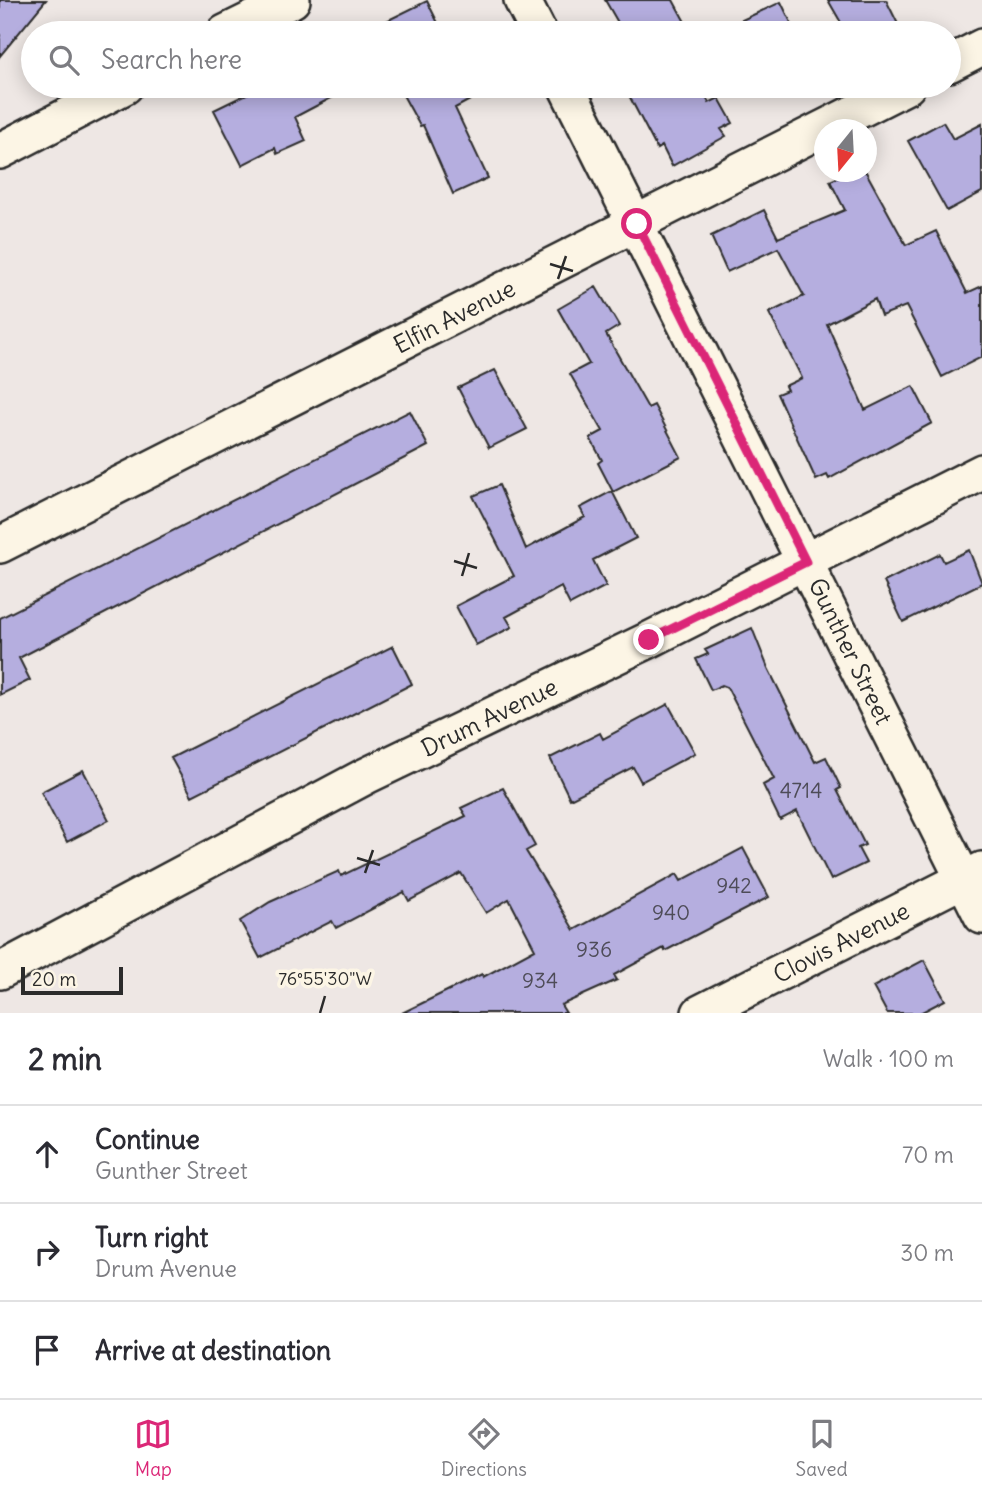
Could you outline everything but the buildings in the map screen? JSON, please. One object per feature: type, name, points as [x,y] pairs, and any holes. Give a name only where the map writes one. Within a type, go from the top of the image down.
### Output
[{"type":"street","points":[[249,21],[292,0]]},
{"type":"street","points":[[522,0],[533,21]]},
{"type":"street","points":[[961,58],[982,47]]},
{"type":"street","points":[[0,151],[102,98]]},
{"type":"street","name":"Gunther Street","points":[[572,98],[806,562],[973,875],[982,916]]},
{"type":"street","name":"Elfin Avenue","points":[[0,545],[884,98]]},
{"type":"street","name":"Drum Avenue","points":[[0,971],[366,776],[806,562],[982,472]]},
{"type":"street","name":"Clovis Avenue","points":[[700,1013],[973,875]]},
{"type":"route","points":[[637,224],[806,562],[649,640]]}]
